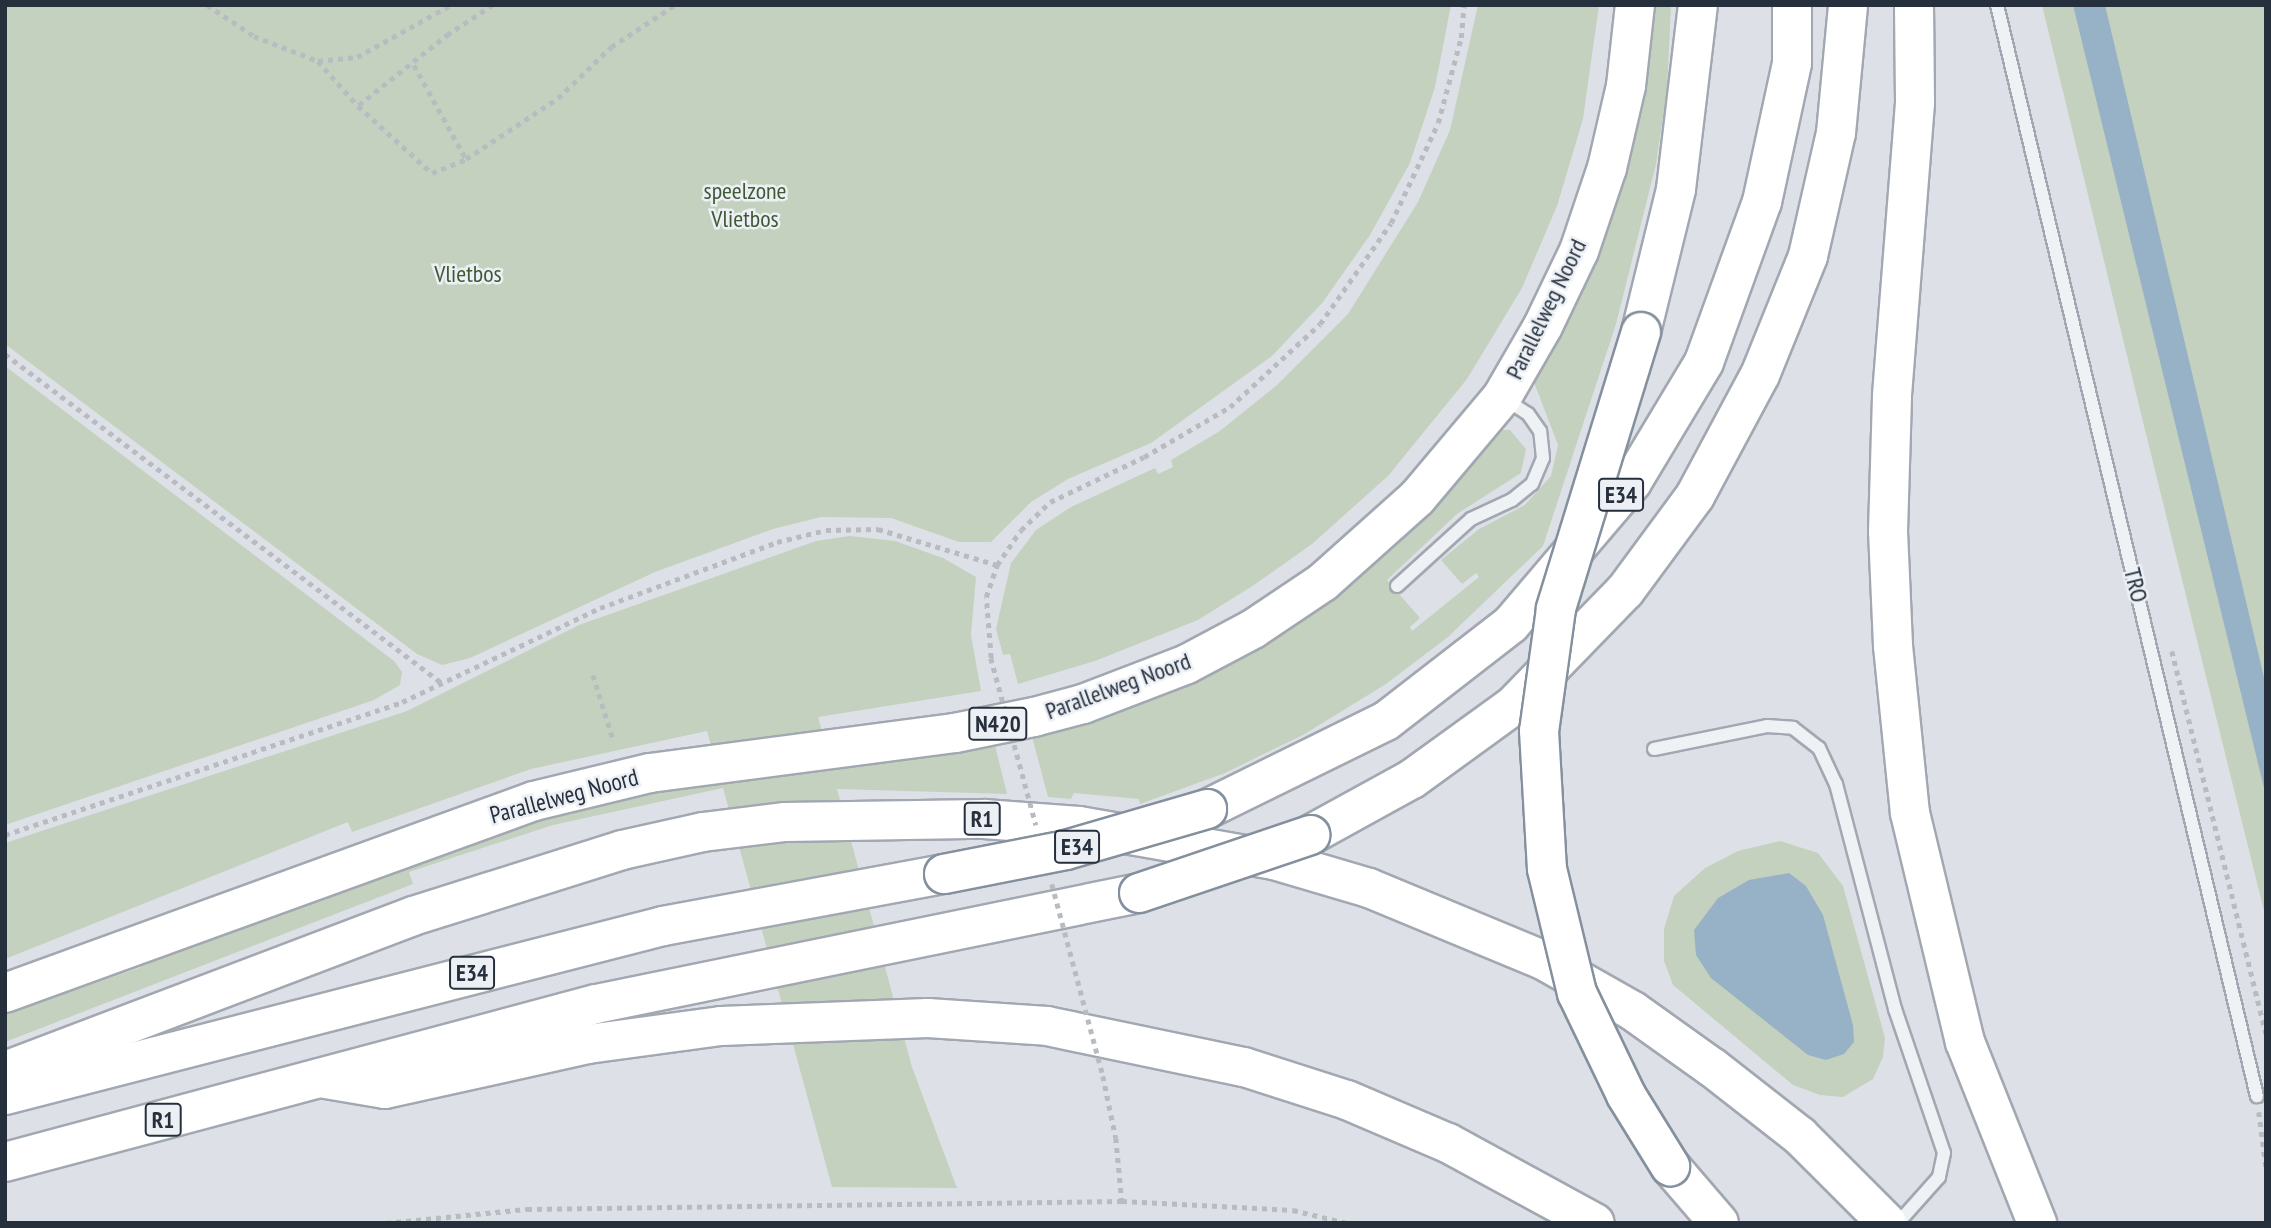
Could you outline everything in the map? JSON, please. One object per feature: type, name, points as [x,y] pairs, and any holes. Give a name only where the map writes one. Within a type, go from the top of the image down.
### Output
[{"type":"highway","name":"Parallelweg Noord","points":[[5,971],[515,785],[614,759],[722,740],[949,712],[1035,694],[1102,674],[1203,630],[1279,583],[1351,526],[1410,469],[1499,357],[1535,293],[1572,206],[1598,109],[1613,5]]},
{"type":"highway","name":"Parallelweg Noord","points":[[5,993],[534,801],[650,773],[955,733],[1034,717],[1187,664],[1253,629],[1323,582],[1417,498],[1502,397],[1543,326],[1578,251],[1603,180],[1626,86],[1636,5]]},
{"type":"highway","points":[[1698,5],[1676,189],[1641,332],[1556,609],[1539,731],[1547,869],[1577,993],[1626,1095],[1670,1166],[1719,1223]]},
{"type":"highway","name":"E34","points":[[5,1095],[663,926],[1066,850],[1207,809],[1385,721],[1511,624],[1632,482],[1704,362],[1762,202],[1792,64],[1792,5]]},
{"type":"highway","name":"E34","points":[[320,1078],[596,1004],[1139,893],[1310,835],[1412,779],[1513,706],[1625,591],[1695,496],[1760,375],[1808,256],[1836,134],[1848,5]]},
{"type":"highway","points":[[1914,5],[1915,103],[1892,397],[1888,531],[1893,646],[1910,813],[1965,1042],[2037,1223]]},
{"type":"highway","name":"R1","points":[[5,1071],[414,916],[622,850],[703,832],[785,822],[984,819],[1079,826],[1274,860],[1369,888],[1543,960],[1633,1011],[1724,1077],[1800,1136],[1887,1223]]},
{"type":"highway","points":[[320,1078],[385,1089],[588,1044],[721,1026],[928,1018],[1047,1026],[1244,1067],[1347,1100],[1448,1143],[1595,1223]]},
{"type":"highway","name":"R1","points":[[5,1162],[320,1078]]},
{"type":"lane","name":"TRO","points":[[1997,5],[2257,1096]]},
{"type":"lane","points":[[1397,586],[1471,519],[1512,500],[1532,484],[1543,458],[1540,431],[1528,414],[1502,397]]},
{"type":"lane","points":[[1654,749],[1767,726],[1793,728],[1819,748],[1836,784],[1895,1009],[1944,1153],[1940,1177],[1898,1223]]},
{"type":"path","points":[[207,5],[254,36],[318,61],[358,106],[432,173],[466,159],[558,98],[611,47],[675,5]]},
{"type":"path","points":[[318,61],[357,57],[451,5]]},
{"type":"path","points":[[358,106],[414,65],[449,34],[494,5]]},
{"type":"path","points":[[991,657],[986,597],[997,565],[1021,530],[1050,502],[1144,457],[1230,407],[1320,324],[1391,223],[1438,123],[1461,38],[1464,5]]},
{"type":"path","points":[[414,65],[466,159]]},
{"type":"path","points":[[5,354],[442,683]]},
{"type":"path","points":[[5,835],[402,702],[562,624],[777,542],[826,530],[878,528],[997,565]]},
{"type":"path","points":[[2170,642],[2266,1034]]},
{"type":"path","points":[[593,675],[614,742]]},
{"type":"path","points":[[1103,1076],[1116,1138],[1122,1201]]},
{"type":"path","points":[[2257,1096],[2266,1167]]},
{"type":"path","points":[[386,1223],[527,1209],[1122,1201],[1293,1210],[1347,1223]]},
{"type":"green space","name":"Vlietbos","points":[[5,5],[1451,5],[1435,87],[1410,163],[1370,235],[1323,302],[1272,356],[1151,443],[1068,479],[1031,502],[991,542],[959,542],[891,518],[821,517],[773,529],[655,572],[470,658],[442,665],[417,654],[5,344]]},
{"type":"green space","points":[[1478,5],[1599,5],[1583,119],[1557,206],[1522,288],[1467,379],[1388,476],[1312,544],[1254,585],[1198,620],[1095,661],[1018,684],[1010,654],[1003,655],[996,629],[1011,563],[1036,530],[1071,507],[1155,468],[1158,474],[1173,467],[1171,460],[1220,431],[1277,385],[1348,314],[1418,202],[1450,130]]},
{"type":"green space","points":[[1647,5],[1671,5],[1667,90],[1656,164],[1616,324],[1543,546],[1448,637],[1386,684],[1303,735],[1225,773],[1140,804],[1139,799],[1074,793],[1071,799],[1048,797],[1030,729],[1170,682],[1497,430],[1510,430],[1526,449],[1521,473],[1457,514],[1387,580],[1420,618],[1410,627],[1412,631],[1479,577],[1476,573],[1462,584],[1441,560],[1479,529],[1525,505],[1551,476],[1558,445],[1532,377]]},
{"type":"green space","points":[[2042,5],[2266,5],[2266,919],[2145,430]]},
{"type":"green space","points":[[5,366],[394,661],[402,672],[400,685],[374,700],[5,825]]},
{"type":"green space","points":[[850,536],[895,541],[943,558],[976,577],[971,635],[981,691],[818,717],[830,759],[993,737],[1007,794],[837,789],[912,1067],[957,1188],[832,1187],[723,788],[553,825],[409,872],[413,884],[5,1042],[5,1014],[139,968],[200,936],[494,825],[718,770],[707,731],[531,769],[352,832],[348,822],[5,959],[5,843],[407,711],[579,625],[816,541]]},
{"type":"green space","points":[[1780,841],[1818,853],[1843,886],[1885,1038],[1883,1057],[1873,1079],[1843,1097],[1820,1095],[1793,1085],[1673,985],[1664,961],[1664,929],[1674,896],[1705,868],[1738,851]]},
{"type":"water","points":[[2073,5],[2105,5],[2266,686],[2266,796]]},
{"type":"water","points":[[1789,873],[1806,886],[1823,915],[1853,1025],[1854,1042],[1844,1054],[1826,1060],[1808,1055],[1711,978],[1696,955],[1694,930],[1718,898],[1749,880]]},
{"type":"park label","name":"speelzone Vlietbos","points":[[745,205]]}]
